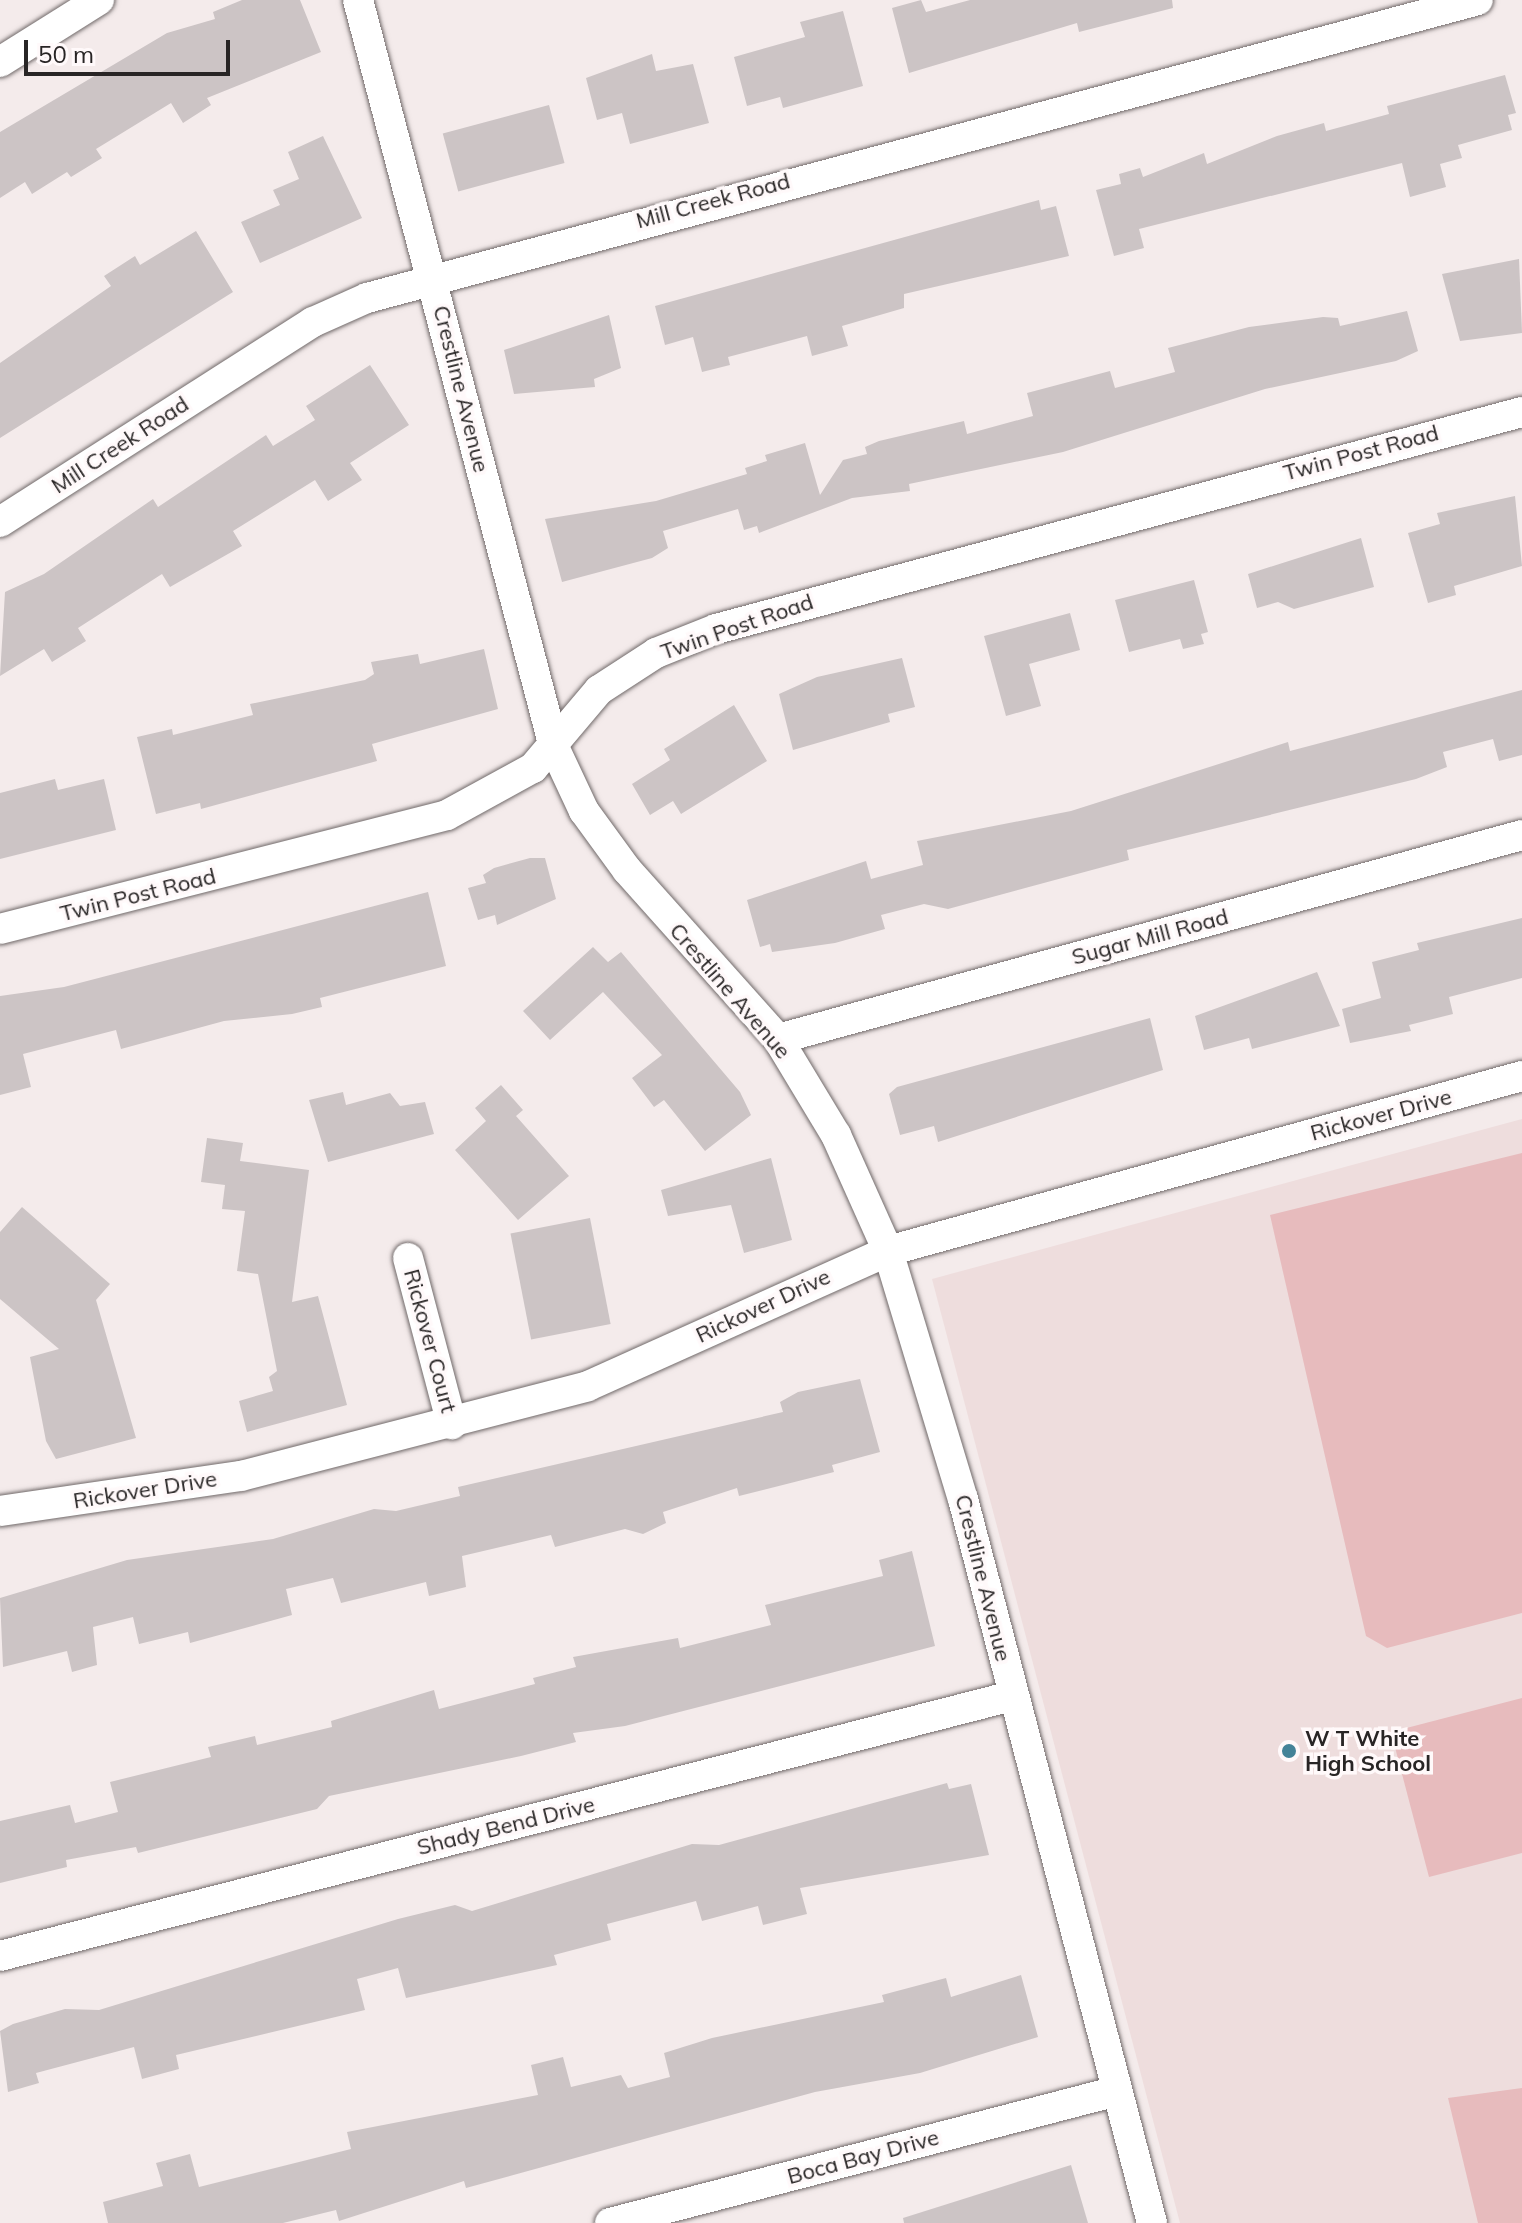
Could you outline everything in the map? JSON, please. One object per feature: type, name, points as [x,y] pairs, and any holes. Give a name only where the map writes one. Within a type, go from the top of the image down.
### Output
[{"type":"street","points":[[0,62],[99,0]]},
{"type":"street","name":"Crestline Avenue","points":[[358,0],[554,747],[584,811],[643,891],[778,1039],[836,1135],[888,1251],[963,1499],[1152,2223]]},
{"type":"street","name":"Mill Creek Road","points":[[0,522],[313,322],[432,275],[1478,0]]},
{"type":"street","name":"Twin Post Road","points":[[0,929],[447,815],[533,768],[554,747],[599,690],[656,653],[716,629],[1522,412]]},
{"type":"street","name":"Sugar Mill Road","points":[[778,1039],[1522,835]]},
{"type":"street","name":"Rickover Drive","points":[[0,1511],[241,1476],[452,1424],[588,1386],[888,1251],[1522,1076]]},
{"type":"street","name":"Rickover Court","points":[[408,1258],[452,1424]]},
{"type":"street","name":"Shady Bend Drive","points":[[0,1956],[1012,1696]]},
{"type":"street","name":"Boca Bay Drive","points":[[610,2223],[1117,2091]]},
{"type":"shaded area","name":"W T White High School","points":[[1522,1119],[1522,2223],[1180,2223],[932,1279]]},
{"type":"shaded area","points":[[1522,1153],[1522,1613],[1387,1648],[1366,1636],[1270,1215]]},
{"type":"shaded area","points":[[1522,1698],[1522,1853],[1429,1877],[1391,1732]]},
{"type":"shaded area","points":[[1522,2088],[1522,2223],[1478,2223],[1448,2098]]},
{"type":"building","points":[[242,0],[300,0],[321,52],[207,98],[211,105],[183,123],[171,103],[96,149],[102,158],[71,177],[67,172],[32,194],[25,182],[0,198],[0,132],[167,33],[215,19],[213,12]]},
{"type":"building","points":[[921,0],[926,12],[970,0],[1172,0],[1173,8],[1079,32],[1077,23],[909,73],[892,8]]},
{"type":"building","points":[[843,11],[863,86],[783,108],[780,97],[747,106],[734,57],[805,37],[800,22]]},
{"type":"building","points":[[652,54],[656,71],[693,64],[709,123],[630,144],[622,113],[597,120],[586,78]]},
{"type":"building","points":[[1505,75],[1516,113],[1508,115],[1512,130],[1458,145],[1462,158],[1440,164],[1446,187],[1410,197],[1402,163],[1139,229],[1144,248],[1114,256],[1096,190],[1121,184],[1119,174],[1140,168],[1143,177],[1204,153],[1207,164],[1277,136],[1324,123],[1326,131],[1389,114],[1387,106]]},
{"type":"building","points":[[549,105],[565,163],[458,191],[443,133]]},
{"type":"building","points":[[323,136],[362,218],[260,263],[241,222],[280,205],[273,190],[299,179],[288,152]]},
{"type":"building","points":[[1039,200],[1041,210],[1056,206],[1069,256],[904,294],[904,308],[842,326],[848,346],[812,356],[807,336],[728,357],[730,365],[702,372],[693,337],[665,345],[655,306]]},
{"type":"building","points":[[196,231],[233,292],[0,438],[0,363],[111,286],[104,276],[135,256],[140,265]]},
{"type":"building","points":[[1519,259],[1522,333],[1460,341],[1442,274]]},
{"type":"building","points":[[1407,311],[1418,351],[1396,361],[1265,389],[1063,452],[909,484],[910,491],[852,498],[759,533],[757,526],[744,530],[738,509],[663,531],[668,548],[652,558],[562,582],[545,519],[656,501],[747,474],[745,468],[767,461],[765,455],[805,443],[820,495],[843,460],[867,454],[865,447],[879,441],[964,421],[967,434],[1033,416],[1027,393],[1110,371],[1115,388],[1175,372],[1168,348],[1249,327],[1323,317],[1338,318],[1340,326]]},
{"type":"building","points":[[609,315],[621,368],[594,379],[595,387],[514,394],[504,350]]},
{"type":"building","points":[[370,365],[409,425],[350,463],[362,480],[328,501],[315,480],[233,531],[242,546],[170,587],[162,574],[78,628],[86,641],[52,662],[44,649],[0,676],[5,592],[44,574],[153,499],[158,507],[266,435],[273,446],[315,420],[306,406]]},
{"type":"building","points":[[1515,496],[1522,566],[1454,586],[1456,595],[1428,603],[1408,533],[1440,524],[1437,513]]},
{"type":"building","points":[[1361,538],[1374,587],[1294,609],[1278,602],[1257,608],[1248,574]]},
{"type":"building","points":[[1194,580],[1208,632],[1201,634],[1204,644],[1183,649],[1180,639],[1129,652],[1115,600]]},
{"type":"building","points":[[1070,613],[1080,650],[1029,664],[1041,706],[1006,716],[984,636]]},
{"type":"building","points":[[484,649],[498,709],[372,744],[377,761],[201,809],[200,803],[156,814],[137,737],[172,729],[173,735],[253,715],[250,704],[365,680],[374,674],[371,662],[418,654],[420,664]]},
{"type":"building","points":[[902,658],[915,707],[888,714],[890,722],[793,750],[779,694],[817,677]]},
{"type":"building","points":[[1522,690],[1522,755],[1499,761],[1493,739],[1443,752],[1447,767],[1416,779],[1127,850],[1129,860],[948,909],[924,904],[881,915],[885,929],[835,943],[772,952],[770,944],[760,947],[747,900],[866,861],[871,879],[923,865],[917,841],[1071,811],[1288,742],[1290,751]]},
{"type":"building","points":[[734,705],[767,761],[681,814],[673,801],[650,815],[632,784],[670,760],[664,749]]},
{"type":"building","points":[[55,779],[58,790],[104,779],[116,830],[0,859],[0,793]]},
{"type":"building","points":[[530,858],[545,858],[556,899],[497,925],[495,915],[478,920],[468,888],[486,883],[483,875],[494,868]]},
{"type":"building","points":[[428,892],[446,966],[320,998],[322,1007],[292,1014],[224,1021],[121,1049],[116,1030],[23,1054],[31,1087],[0,1095],[0,996],[64,987]]},
{"type":"building","points":[[1522,918],[1522,978],[1449,997],[1453,1014],[1409,1025],[1411,1031],[1350,1043],[1342,1009],[1381,998],[1372,962],[1419,950],[1417,943]]},
{"type":"building","points":[[593,947],[608,962],[621,952],[740,1092],[751,1115],[705,1151],[664,1100],[654,1107],[632,1078],[662,1055],[603,992],[550,1040],[523,1011]]},
{"type":"building","points":[[1317,972],[1340,1026],[1252,1049],[1249,1038],[1204,1050],[1195,1016]]},
{"type":"building","points":[[1150,1018],[1163,1070],[938,1142],[934,1126],[900,1135],[889,1094],[897,1087]]},
{"type":"building","points":[[501,1085],[523,1110],[516,1116],[569,1176],[518,1220],[455,1150],[486,1121],[475,1108]]},
{"type":"building","points":[[343,1092],[346,1105],[390,1093],[400,1106],[425,1102],[434,1134],[328,1162],[309,1100]]},
{"type":"building","points":[[207,1138],[243,1143],[240,1161],[309,1170],[292,1302],[318,1296],[347,1405],[247,1432],[239,1401],[273,1391],[269,1377],[277,1371],[258,1274],[237,1271],[245,1211],[222,1209],[225,1185],[201,1182]]},
{"type":"building","points":[[771,1158],[792,1240],[744,1253],[731,1205],[668,1216],[661,1190]]},
{"type":"building","points":[[22,1207],[110,1284],[96,1300],[136,1438],[56,1459],[46,1441],[30,1357],[59,1349],[0,1299],[0,1232]]},
{"type":"building","points":[[590,1218],[611,1324],[531,1339],[510,1233]]},
{"type":"building","points":[[860,1379],[880,1452],[832,1465],[834,1472],[739,1496],[737,1488],[663,1512],[666,1523],[643,1534],[625,1529],[555,1547],[551,1535],[462,1556],[466,1587],[429,1596],[426,1582],[341,1603],[333,1578],[286,1589],[292,1615],[190,1643],[188,1632],[139,1644],[133,1617],[93,1627],[97,1665],[72,1672],[67,1651],[3,1667],[0,1598],[127,1560],[273,1539],[374,1509],[396,1511],[460,1496],[458,1487],[783,1412],[780,1402],[798,1392]]},
{"type":"building","points":[[912,1551],[935,1646],[625,1726],[573,1733],[576,1742],[521,1756],[329,1796],[317,1809],[138,1853],[136,1847],[66,1860],[67,1867],[0,1883],[0,1821],[70,1805],[75,1823],[118,1812],[110,1782],[211,1757],[208,1747],[255,1736],[257,1745],[332,1727],[331,1721],[434,1690],[439,1709],[535,1684],[533,1678],[576,1667],[573,1657],[678,1638],[680,1648],[771,1625],[765,1605],[883,1576],[879,1560]]},
{"type":"building","points":[[947,1783],[949,1789],[971,1784],[989,1855],[800,1888],[807,1914],[763,1925],[758,1906],[702,1921],[696,1901],[607,1924],[611,1940],[554,1955],[557,1965],[406,1998],[398,1968],[357,1979],[365,2010],[176,2055],[179,2069],[142,2079],[134,2047],[36,2073],[39,2083],[8,2092],[0,2031],[13,2024],[65,2009],[99,2010],[398,1919],[455,1905],[472,1911],[692,1844],[719,1845]]},
{"type":"building","points":[[1021,1975],[1038,2037],[920,2073],[815,2092],[466,2188],[464,2181],[339,2221],[336,2210],[283,2223],[108,2223],[103,2202],[163,2186],[156,2163],[190,2154],[199,2187],[351,2149],[347,2132],[538,2095],[531,2065],[563,2057],[571,2087],[621,2075],[628,2088],[670,2077],[664,2053],[712,2038],[884,2002],[882,1995],[946,1978],[951,1997]]},
{"type":"building","points":[[1071,2165],[1088,2223],[904,2223],[903,2218]]},
{"type":"place","name":"W T White High School","points":[[1289,1751]]}]
